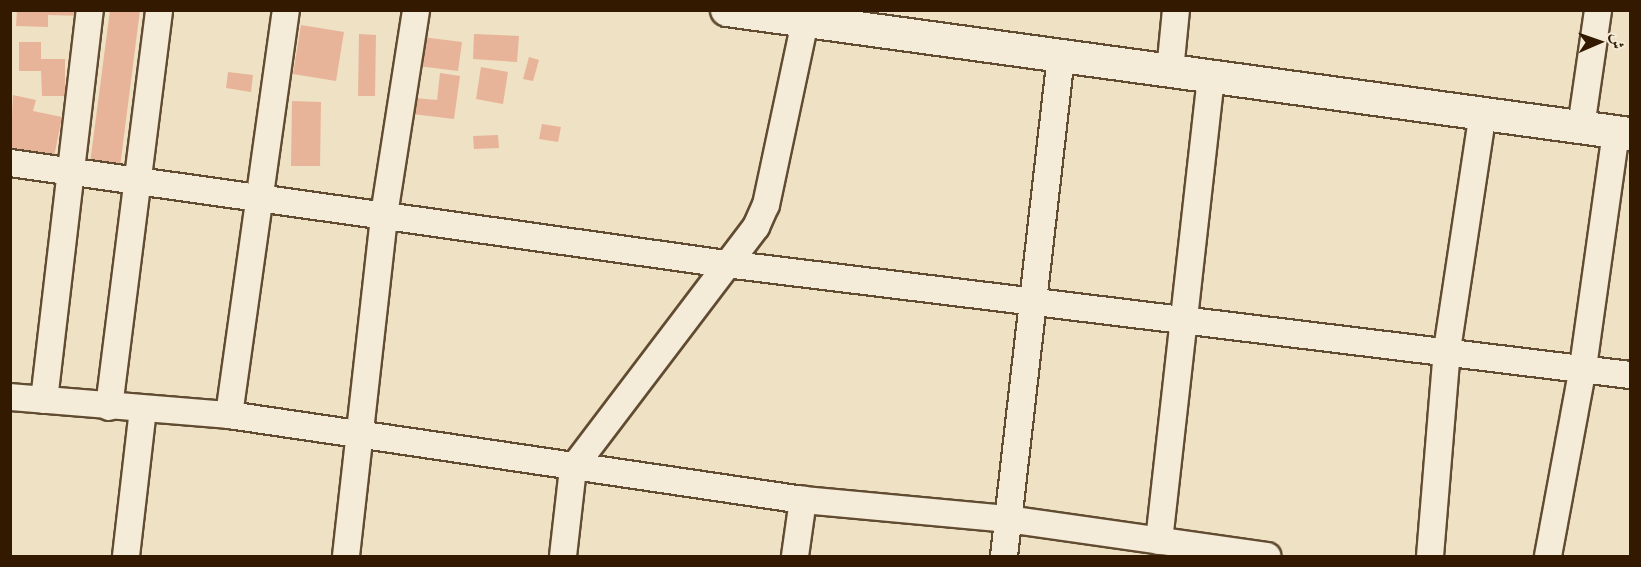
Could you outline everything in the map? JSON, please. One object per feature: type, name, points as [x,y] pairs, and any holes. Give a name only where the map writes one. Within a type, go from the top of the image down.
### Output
[{"type":"street","points":[[45,400],[90,10]]},
{"type":"street","points":[[109,407],[159,10]]},
{"type":"street","points":[[229,415],[257,198],[286,10]]},
{"type":"street","points":[[346,556],[384,215],[416,10]]},
{"type":"street","points":[[1170,71],[1176,10]]},
{"type":"street","points":[[1581,127],[1598,10]]},
{"type":"street","points":[[746,12],[1623,133],[1548,556]]},
{"type":"street","points":[[563,556],[573,468],[726,264],[766,205],[805,21]]},
{"type":"street","points":[[1004,556],[1031,298],[1061,56]]},
{"type":"street","points":[[1159,541],[1211,76]]},
{"type":"street","points":[[1430,556],[1447,350],[1483,113]]},
{"type":"street","points":[[10,163],[138,178],[257,198],[726,264],[1031,298],[1183,319],[1583,367],[1630,375]]},
{"type":"street","points":[[10,397],[109,407],[229,415],[573,468],[803,500],[1007,519],[1159,541],[1219,553],[1268,556]]},
{"type":"street","points":[[126,556],[143,409]]},
{"type":"street","points":[[795,556],[803,500]]},
{"type":"building","points":[[17,10],[84,10],[84,16],[48,15],[48,27],[16,26]]},
{"type":"building","points":[[110,10],[140,10],[119,175],[89,171]]},
{"type":"building","points":[[301,25],[344,32],[336,81],[293,74]]},
{"type":"building","points":[[359,34],[376,35],[375,96],[358,96]]},
{"type":"building","points":[[474,34],[519,36],[517,62],[473,59]]},
{"type":"building","points":[[422,37],[462,42],[458,71],[418,66]]},
{"type":"building","points":[[19,42],[41,42],[41,59],[65,59],[65,96],[42,96],[41,71],[19,71]]},
{"type":"building","points":[[529,57],[539,60],[533,81],[523,79]]},
{"type":"building","points":[[481,67],[508,72],[503,104],[476,99]]},
{"type":"building","points":[[228,72],[253,75],[251,92],[226,88]]},
{"type":"building","points":[[440,73],[460,76],[454,119],[412,114],[414,98],[437,100]]},
{"type":"building","points":[[13,95],[36,100],[33,111],[62,117],[52,167],[10,158]]},
{"type":"building","points":[[292,101],[321,102],[320,166],[291,166]]},
{"type":"building","points":[[542,124],[561,127],[558,142],[539,139]]},
{"type":"building","points":[[498,135],[499,148],[474,149],[473,136]]}]
